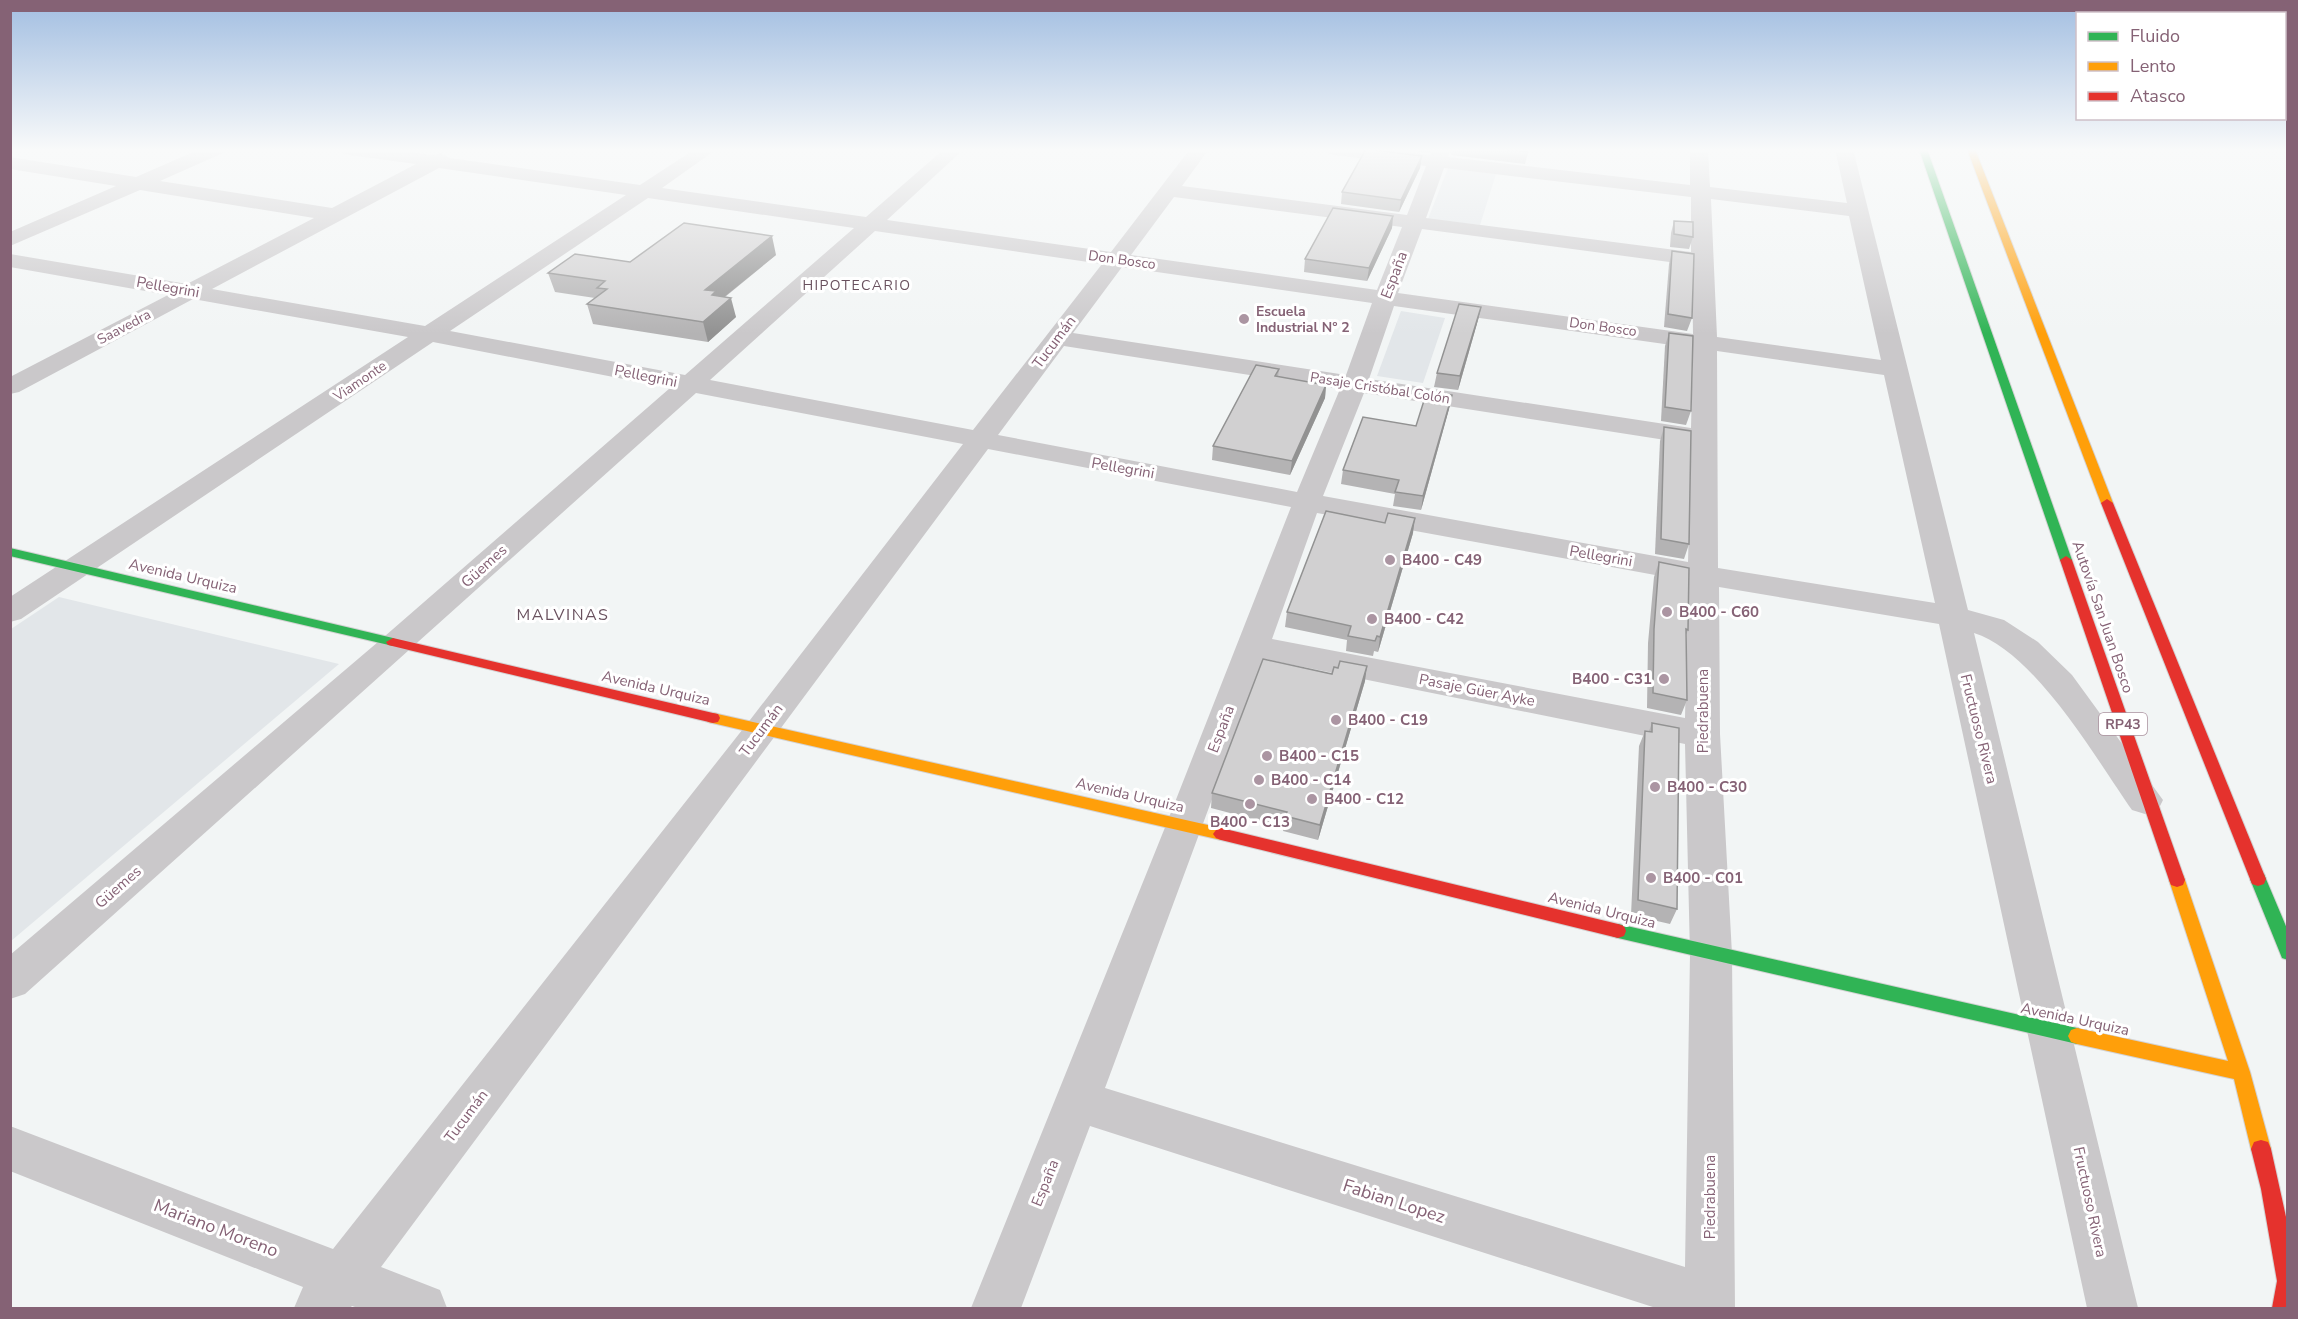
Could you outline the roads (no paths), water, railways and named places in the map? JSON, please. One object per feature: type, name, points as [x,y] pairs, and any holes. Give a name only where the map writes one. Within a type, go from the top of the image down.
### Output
[{"type":"main road","name":"Autovía San Juan Bosco","points":[[1944,211],[2154,812],[2241,1072],[2271,1189],[2287,1281],[2283,1308]]},
{"type":"main road","points":[[1995,211],[2128,557],[2288,953]]},
{"type":"main road","name":"Avenida Urquiza","points":[[10,552],[762,729],[1185,825],[1711,954],[2052,1032],[2241,1072]]},
{"type":"street","points":[[10,240],[76,211]]},
{"type":"street","points":[[308,211],[335,215]]},
{"type":"street","name":"Saavedra","points":[[10,387],[343,211]]},
{"type":"street","name":"Viamonte","points":[[10,612],[616,211]]},
{"type":"street","name":"Don Bosco","points":[[779,211],[1895,369]]},
{"type":"street","name":"Güemes","points":[[10,981],[397,644],[885,211]]},
{"type":"street","name":"Tucumán","points":[[331,1293],[762,729],[1153,211]]},
{"type":"street","points":[[1326,211],[1701,260]]},
{"type":"street","name":"España","points":[[996,1308],[1185,825],[1307,502],[1355,384],[1418,211]]},
{"type":"street","name":"Piedrabuena","points":[[1701,211],[1705,341],[1702,734],[1711,954],[1710,1304]]},
{"type":"street","name":"Fructuoso Rivera","points":[[1859,211],[2052,1032],[2113,1308]]},
{"type":"street","name":"Pellegrini","points":[[10,260],[429,334],[979,441],[1705,575],[1953,616],[1993,628],[2026,650],[2061,683],[2154,812]]},
{"type":"street","name":"Pasaje Cristóbal Colón","points":[[1057,338],[1703,438]]},
{"type":"street","name":"Pasaje Güer Ayke","points":[[1252,646],[1702,734]]},
{"type":"street","name":"Fabian Lopez","points":[[1078,1101],[1710,1304]]},
{"type":"street","name":"Mariano Moreno","points":[[10,1148],[331,1293],[422,1308]]},
{"type":"place","name":"Escuela Industrial N° 2","points":[[1244,319]]},
{"type":"place","name":"B400 - C49","points":[[1390,560]]},
{"type":"place","name":"B400 - C60","points":[[1667,612]]},
{"type":"place","name":"B400 - C42","points":[[1372,619]]},
{"type":"place","name":"B400 - C31","points":[[1664,679]]},
{"type":"place","name":"B400 - C19","points":[[1336,720]]},
{"type":"place","name":"B400 - C15","points":[[1267,756]]},
{"type":"place","name":"B400 - C14","points":[[1259,780]]},
{"type":"place","name":"B400 - C30","points":[[1655,787]]},
{"type":"place","name":"B400 - C12","points":[[1312,799]]},
{"type":"place","name":"B400 - C13","points":[[1250,804]]},
{"type":"place","name":"B400 - C01","points":[[1651,878]]},
{"type":"district","name":"HIPOTECARIO","points":[[857,285]]},
{"type":"district","name":"MALVINAS","points":[[563,615]]}]
